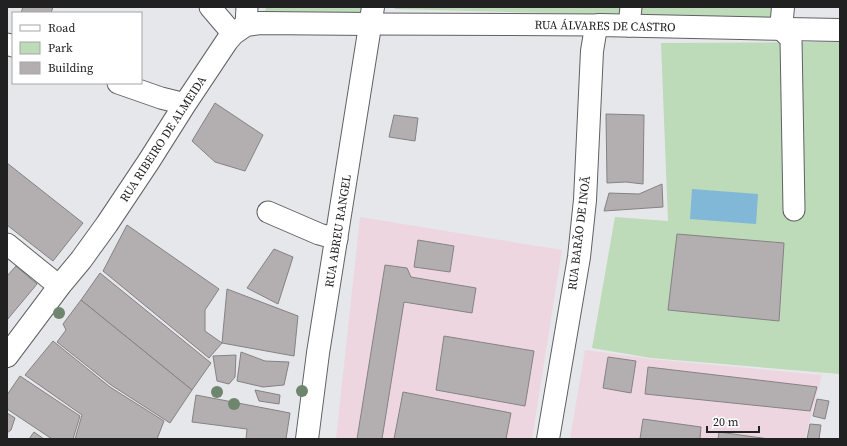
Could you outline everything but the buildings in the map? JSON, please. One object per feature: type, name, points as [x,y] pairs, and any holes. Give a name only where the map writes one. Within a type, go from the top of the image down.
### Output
[{"type":"main road","points":[[781,29],[783,7]]},
{"type":"main road","points":[[242,22],[252,23],[371,16]]},
{"type":"main road","name":"RUA ABREU RANGEL","points":[[307,439],[318,353],[371,16]]},
{"type":"main road","name":"RUA ÁLVARES DE CASTRO","points":[[599,25],[630,17],[781,29],[840,30]]},
{"type":"main road","name":"RUA RIBEIRO DE ALMEIDA","points":[[7,356],[107,224],[185,104],[242,22]]},
{"type":"main road","name":"RUA BARÃO DE INOÃ","points":[[548,439],[578,257],[585,200],[592,51],[595,33],[599,25]]},
{"type":"street","points":[[210,7],[242,22]]},
{"type":"street","name":"RUA ÁLVARES DE CASTRO","points":[[371,16],[599,25]]},
{"type":"street","points":[[781,29],[791,39],[794,210]]},
{"type":"street","points":[[121,84],[161,98],[185,104]]},
{"type":"street","points":[[268,212],[319,234],[337,239]]},
{"type":"street","points":[[7,244],[60,286]]},
{"type":"shaded area","points":[[360,217],[562,250],[532,439],[336,439]]},
{"type":"shaded area","points":[[585,350],[651,359],[822,375],[805,439],[570,439]]},
{"type":"green space","points":[[267,7],[367,7],[365,20],[262,15]]},
{"type":"green space","points":[[395,7],[772,7],[770,19],[395,9]]},
{"type":"green space","points":[[840,42],[840,374],[651,358],[592,348],[615,217],[668,221],[661,43]]},
{"type":"water","points":[[692,189],[758,194],[756,224],[690,219]]}]
